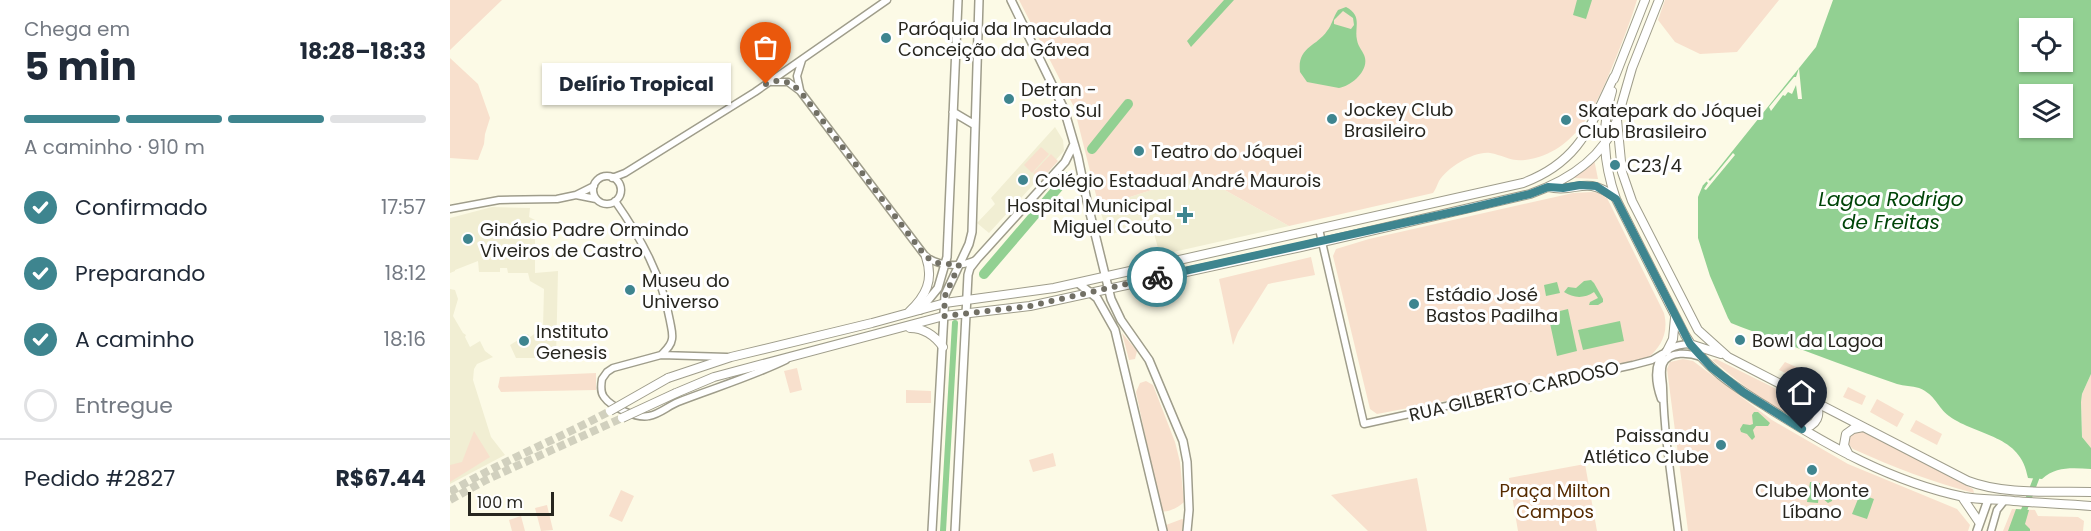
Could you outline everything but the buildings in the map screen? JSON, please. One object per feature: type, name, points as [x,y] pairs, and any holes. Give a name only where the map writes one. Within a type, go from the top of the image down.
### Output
[{"type":"highway","points":[[610,411],[668,378],[731,357],[872,324],[945,303],[1029,293],[1078,283],[1523,183],[1560,165],[1584,138],[1614,77],[1645,0]]},
{"type":"highway","points":[[622,418],[714,377],[944,316],[1022,307],[1322,242],[1510,199],[1548,187],[1582,167],[1605,142],[1617,120],[1632,68],[1659,0]]},
{"type":"highway","points":[[1614,77],[1605,122],[1605,142],[1608,171],[1616,199],[1690,344],[1702,357],[1743,392],[1799,428],[1849,455],[1918,484],[1962,497],[2091,506]]},
{"type":"highway","points":[[1617,120],[1622,172],[1632,201],[1698,330],[1728,357]]},
{"type":"highway","points":[[1548,187],[1596,186],[1616,199]]},
{"type":"highway","points":[[908,313],[918,304],[928,286],[930,278],[926,257]]},
{"type":"highway","points":[[1665,353],[1673,339],[1676,316]]},
{"type":"highway","points":[[897,329],[914,328],[926,331],[943,347]]},
{"type":"highway","points":[[1690,344],[1728,357],[1980,486],[2015,490],[2091,492]]},
{"type":"highway","points":[[1799,428],[1809,427],[1817,419],[1818,408],[1810,398]]},
{"type":"highway","points":[[1849,455],[1845,445],[1846,434],[1853,429],[1865,426]]},
{"type":"highway","points":[[1988,500],[1993,492],[1999,489]]},
{"type":"highway","points":[[1962,497],[1979,522]]},
{"type":"main road","points":[[920,310],[938,288],[946,265],[958,0]]},
{"type":"main road","points":[[932,531],[946,292],[969,244],[972,224],[979,0]]},
{"type":"main road","points":[[1011,0],[1064,109],[1108,288],[1119,315],[1149,360],[1183,441],[1187,462],[1189,510],[1187,531]]},
{"type":"main road","points":[[953,111],[975,125]]},
{"type":"main road","points":[[955,531],[965,300],[970,268],[1065,162],[1074,144]]},
{"type":"main road","points":[[969,244],[971,251],[979,257]]},
{"type":"main road","points":[[1078,283],[1102,303],[1115,330],[1163,531]]},
{"type":"main road","points":[[1977,531],[1988,500]]},
{"type":"street","points":[[450,209],[500,200],[550,200],[576,195],[594,186],[599,179],[612,178],[625,173],[766,84],[887,0]]},
{"type":"street","points":[[800,91],[797,81],[798,71],[807,55]]},
{"type":"street","points":[[766,84],[779,81],[791,83],[800,91],[926,257],[946,265],[959,265],[979,257]]},
{"type":"street","points":[[576,195],[596,199],[605,204],[615,201],[620,194],[620,185],[625,173]]},
{"type":"street","points":[[612,178],[620,185]]},
{"type":"street","points":[[594,186],[596,199]]},
{"type":"street","points":[[615,201],[642,242],[654,267],[668,311],[671,343],[662,355]]},
{"type":"street","points":[[1319,229],[1322,242]]},
{"type":"street","name":"RUA GILBERTO CARDOSO","points":[[1322,242],[1364,424],[1633,365],[1652,360],[1675,346],[1690,344]]},
{"type":"street","points":[[1662,403],[1656,374],[1657,365],[1665,353]]},
{"type":"street","points":[[1678,531],[1662,403],[1662,371],[1665,362],[1671,357],[1681,354],[1702,357]]},
{"type":"street","points":[[731,357],[662,355],[607,372],[601,383],[605,398],[633,415],[651,416],[677,403],[733,383],[795,356]]},
{"type":"street","points":[[1991,531],[1997,510],[2008,500]]},
{"type":"shaded area","name":"Colégio Estadual André Maurois","points":[[1055,127],[1063,140],[1064,151],[989,233],[977,223],[995,204],[991,198]]},
{"type":"shaded area","name":"Hospital Municipal Miguel Couto","points":[[1198,175],[1289,226],[1160,255],[1151,223],[1108,235],[1099,207]]},
{"type":"shaded area","points":[[492,207],[530,208],[529,217],[535,220],[535,273],[558,271],[556,358],[516,358],[510,345],[528,334],[530,337],[543,328],[544,289],[530,281],[528,273],[508,273],[507,268],[500,268],[500,272],[479,272],[478,261],[450,273],[450,218]]},
{"type":"shaded area","points":[[450,289],[455,290],[458,299],[453,316],[466,335],[470,347],[480,341],[485,351],[493,357],[477,364],[473,380],[491,437],[505,455],[450,484]]},
{"type":"green space","points":[[450,0],[502,0],[450,50]]},
{"type":"green space","name":"Jockey Club Brasileiro","points":[[1019,0],[1637,0],[1615,60],[1593,109],[1572,137],[1559,147],[1525,160],[1490,153],[1469,157],[1443,176],[1433,193],[1289,226],[1198,175],[1099,207],[1074,107]]},
{"type":"green space","points":[[1665,0],[1779,0],[1737,52],[1700,54],[1675,42],[1658,20]]},
{"type":"green space","points":[[450,58],[478,84],[490,118],[478,160],[450,158]]},
{"type":"green space","points":[[1041,147],[1049,154],[1032,173],[1024,165]]},
{"type":"green space","points":[[1051,154],[1058,161],[1041,180],[1033,173]]},
{"type":"green space","points":[[1594,159],[1598,179],[1573,178]]},
{"type":"green space","points":[[1592,192],[1607,198],[1664,313],[1663,339],[1647,359],[1377,414],[1370,409],[1333,256],[1336,249],[1369,239],[1573,193]]},
{"type":"green space","points":[[1311,257],[1315,275],[1268,284],[1238,332],[1233,345],[1219,279]]},
{"type":"green space","points":[[1122,333],[1137,351],[1135,359],[1129,360]]},
{"type":"green space","points":[[1683,359],[1693,361],[1772,420],[1848,464],[1957,509],[1970,525],[1968,531],[1688,531],[1667,369],[1670,362]]},
{"type":"green space","points":[[1716,359],[1809,405],[1813,409],[1813,416],[1805,421],[1782,411],[1712,360]]},
{"type":"green space","points":[[1785,362],[1805,371],[1800,380],[1779,370]]},
{"type":"green space","points":[[797,368],[802,390],[790,393],[784,371]]},
{"type":"green space","points":[[596,373],[596,390],[501,392],[498,387],[500,377]]},
{"type":"green space","points":[[2091,374],[2091,448],[2082,437],[2081,402]]},
{"type":"green space","points":[[1146,381],[1153,385],[1175,442],[1180,462],[1184,502],[1167,511],[1161,511],[1136,392],[1140,383]]},
{"type":"green space","points":[[1848,387],[1866,396],[1862,405],[1843,397]]},
{"type":"green space","points":[[906,390],[931,391],[931,403],[906,403]]},
{"type":"green space","points":[[1877,399],[1904,414],[1897,427],[1870,412]]},
{"type":"green space","points":[[1916,420],[1942,434],[1937,445],[1910,431]]},
{"type":"green space","points":[[1861,430],[1973,489],[1974,493],[1913,474],[1853,449],[1848,438],[1851,431]]},
{"type":"green space","points":[[474,431],[490,457],[450,482],[450,465],[462,462]]},
{"type":"green space","points":[[1053,453],[1056,466],[1033,472],[1029,460]]},
{"type":"green space","name":"Praça Milton Campos","points":[[1585,464],[1597,531],[1518,531],[1509,478]]},
{"type":"green space","points":[[1417,478],[1427,531],[1368,531],[1331,495]]},
{"type":"green space","points":[[621,490],[634,496],[622,522],[609,516]]},
{"type":"green space","points":[[547,505],[553,530],[541,531],[535,508]]},
{"type":"green space","points":[[2012,509],[2035,510],[2038,516],[2078,517],[2084,521],[2083,531],[2003,531]]},
{"type":"green space","points":[[521,516],[525,531],[512,531],[509,520]]},
{"type":"green space","points":[[1184,520],[1182,531],[1166,531],[1166,525]]},
{"type":"water","points":[[1224,0],[1234,0],[1191,47],[1187,41]]},
{"type":"water","points":[[1577,0],[1592,0],[1586,19],[1573,15]]},
{"type":"water","name":"Lagoa Rodrigo de Freitas","points":[[1833,0],[2091,0],[2091,374],[2081,402],[2082,437],[2091,448],[2091,469],[2065,469],[2053,472],[2042,479],[2028,478],[2024,464],[2008,445],[1949,416],[1925,391],[1877,377],[1731,323],[1710,276],[1698,238],[1698,197],[1703,185],[1816,47]]},
{"type":"water","points":[[1346,7],[1356,18],[1356,35],[1365,58],[1364,68],[1353,81],[1344,87],[1307,82],[1300,72],[1301,57],[1327,31],[1338,10]],"holes":[[[1343,11],[1353,18],[1354,25],[1351,29],[1334,24],[1334,20]]]},
{"type":"water","points":[[1591,280],[1603,299],[1603,302],[1598,305],[1589,305],[1598,298],[1594,292],[1579,297],[1564,292],[1568,287],[1576,288],[1584,281]]},
{"type":"water","points":[[1557,282],[1560,293],[1546,296],[1544,285]]},
{"type":"water","points":[[1568,309],[1577,351],[1557,356],[1548,314]]},
{"type":"water","points":[[1620,321],[1624,341],[1583,350],[1578,330]]},
{"type":"water","points":[[1754,412],[1758,412],[1770,423],[1768,426],[1756,426],[1753,430],[1755,437],[1752,440],[1740,429],[1743,424],[1753,424]]},
{"type":"water","points":[[1810,482],[1820,483],[1818,503],[1807,502]]},
{"type":"water","points":[[1827,484],[1834,486],[1832,501],[1828,503],[1822,498],[1826,493],[1823,486]]},
{"type":"water","points":[[1860,494],[1874,499],[1867,519],[1852,514]]},
{"type":"water","points":[[2016,509],[2029,510],[2025,524],[2030,531],[2008,531]]},
{"type":"pier","points":[[1799,68],[1802,99],[1798,99],[1796,85],[1792,94],[1788,92],[1785,96],[1783,95],[1771,111],[1769,107],[1796,77]]},
{"type":"pier","points":[[1733,153],[1735,155],[1706,190],[1704,189],[1708,183],[1706,181],[1703,185],[1701,184],[1703,179],[1708,175],[1710,181]]},
{"type":"waterway","points":[[1092,149],[1128,104]]},
{"type":"waterway","points":[[984,274],[1067,177]]},
{"type":"waterway","points":[[943,531],[955,323]]},
{"type":"waterway","points":[[2016,531],[2036,479]]},
{"type":"tunnel","points":[[450,492],[610,411]]},
{"type":"tunnel","points":[[450,500],[486,480],[622,418]]},
{"type":"way so far","points":[[766,84],[784,81],[791,83],[800,91],[926,257],[946,265],[959,265],[945,296],[944,316],[1030,306],[1157,277]]},
{"type":"place","name":"Paróquia da Imaculada Conceição da Gávea","points":[[886,38]]},
{"type":"place","name":"Delírio Tropical","points":[[766,84]]},
{"type":"place","name":"Detran - Posto Sul","points":[[1009,99]]},
{"type":"place","name":"Jockey Club Brasileiro","points":[[1332,119]]},
{"type":"place","name":"Skatepark do Jóquei Club Brasileiro","points":[[1566,120]]},
{"type":"place","name":"Teatro do Jóquei","points":[[1139,151]]},
{"type":"place","name":"C23/4","points":[[1615,165]]},
{"type":"place","name":"Colégio Estadual André Maurois","points":[[1023,180]]},
{"type":"place","name":"Hospital Municipal Miguel Couto","points":[[1185,215]]},
{"type":"place","name":"Ginásio Padre Ormindo Viveiros de Castro","points":[[468,239]]},
{"type":"place","name":"Museu do Universo","points":[[630,290]]},
{"type":"place","name":"Estádio José Bastos Padilha","points":[[1414,304]]},
{"type":"place","name":"Bowl da Lagoa","points":[[1740,340]]},
{"type":"place","name":"Instituto Genesis","points":[[524,341]]},
{"type":"place","name":"Paissandu Atlético Clube","points":[[1721,445]]},
{"type":"place","name":"Clube Monte Líbano","points":[[1812,470]]},
{"type":"route","points":[[1157,277],[1467,209],[1530,194],[1548,187],[1555,189],[1580,185],[1596,186],[1616,199],[1690,344],[1711,367],[1743,392],[1802,429]]}]
